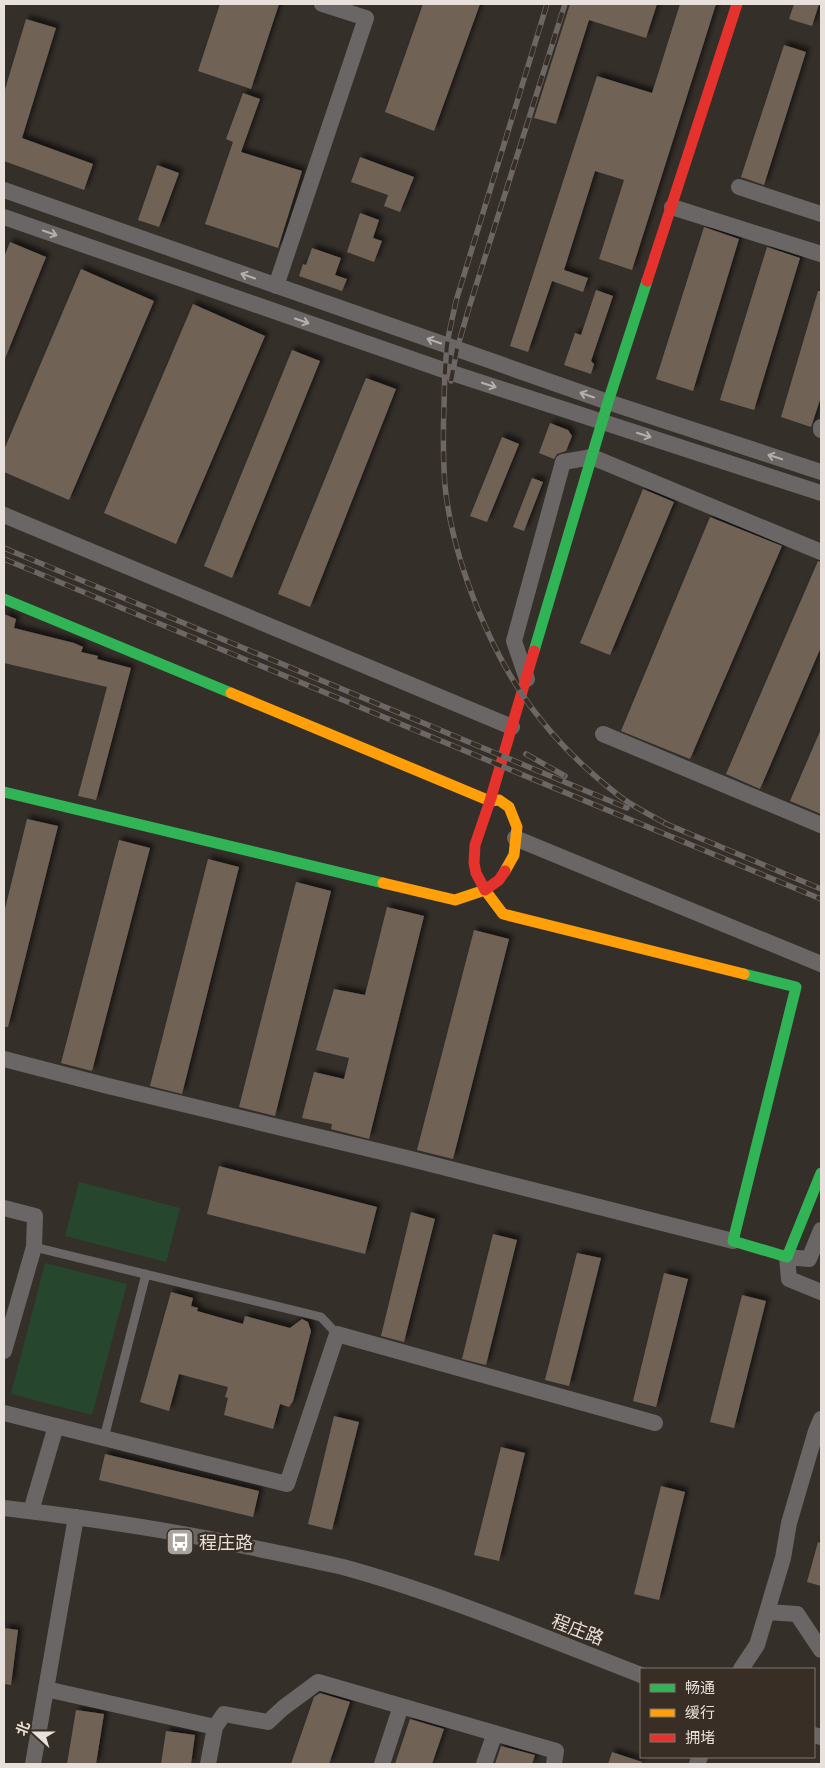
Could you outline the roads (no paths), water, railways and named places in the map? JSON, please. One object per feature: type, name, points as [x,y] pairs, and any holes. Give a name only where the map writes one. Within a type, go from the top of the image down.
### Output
[{"type":"street","points":[[276,286],[366,18],[322,4]]},
{"type":"street","points":[[733,1241],[796,987],[503,914],[485,890],[476,872],[474,851],[476,834],[490,801],[608,402],[737,4]]},
{"type":"street","points":[[739,187],[821,214]]},
{"type":"street","points":[[4,190],[608,402],[821,472]]},
{"type":"street","points":[[672,206],[821,254]]},
{"type":"street","points":[[4,217],[452,373],[821,494]]},
{"type":"street","points":[[527,679],[514,640],[563,462],[592,457],[821,552]]},
{"type":"street","points":[[4,516],[512,727]]},
{"type":"street","points":[[4,599],[490,801],[499,800],[509,807],[516,827],[514,854],[499,880],[485,890],[455,900],[4,792]]},
{"type":"street","points":[[603,734],[821,825]]},
{"type":"street","points":[[515,838],[821,964]]},
{"type":"street","points":[[4,1059],[408,1158],[733,1241],[787,1257],[809,1259],[821,1230]]},
{"type":"street","points":[[821,1173],[787,1257],[790,1279],[821,1292]]},
{"type":"street","points":[[4,1208],[35,1216],[34,1247],[4,1351]]},
{"type":"street","points":[[4,1413],[287,1484],[337,1334],[655,1423]]},
{"type":"street","points":[[742,1668],[757,1645],[783,1558],[789,1523],[821,1419]]},
{"type":"street","points":[[30,1511],[56,1426]]},
{"type":"street","name":"程庄路","points":[[4,1508],[179,1532],[342,1567],[463,1607],[640,1675]]},
{"type":"street","points":[[33,1764],[76,1517]]},
{"type":"street","points":[[766,1612],[797,1614],[821,1650]]},
{"type":"street","points":[[208,1764],[214,1727],[224,1714],[268,1722],[283,1708],[318,1682],[556,1751],[554,1764]]},
{"type":"street","points":[[46,1689],[214,1727]]},
{"type":"street","points":[[382,1764],[402,1706]]},
{"type":"street","points":[[484,1764],[495,1733]]},
{"type":"lane","points":[[34,1247],[321,1317],[337,1334]]},
{"type":"lane","points":[[104,1438],[146,1274]]},
{"type":"railway","points":[[547,4],[456,301],[450,329],[444,383],[443,446],[449,515],[466,578],[478,610],[507,670],[524,697],[550,731],[587,769],[624,799],[670,826]]},
{"type":"railway","points":[[451,381],[457,349],[468,311],[565,4]]},
{"type":"railway","points":[[4,548],[627,808]]},
{"type":"railway","points":[[4,559],[821,899]]},
{"type":"railway","points":[[526,754],[565,776]]},
{"type":"railway","points":[[664,823],[821,889]]},
{"type":"place","name":"程庄路","points":[[180,1542]]}]
